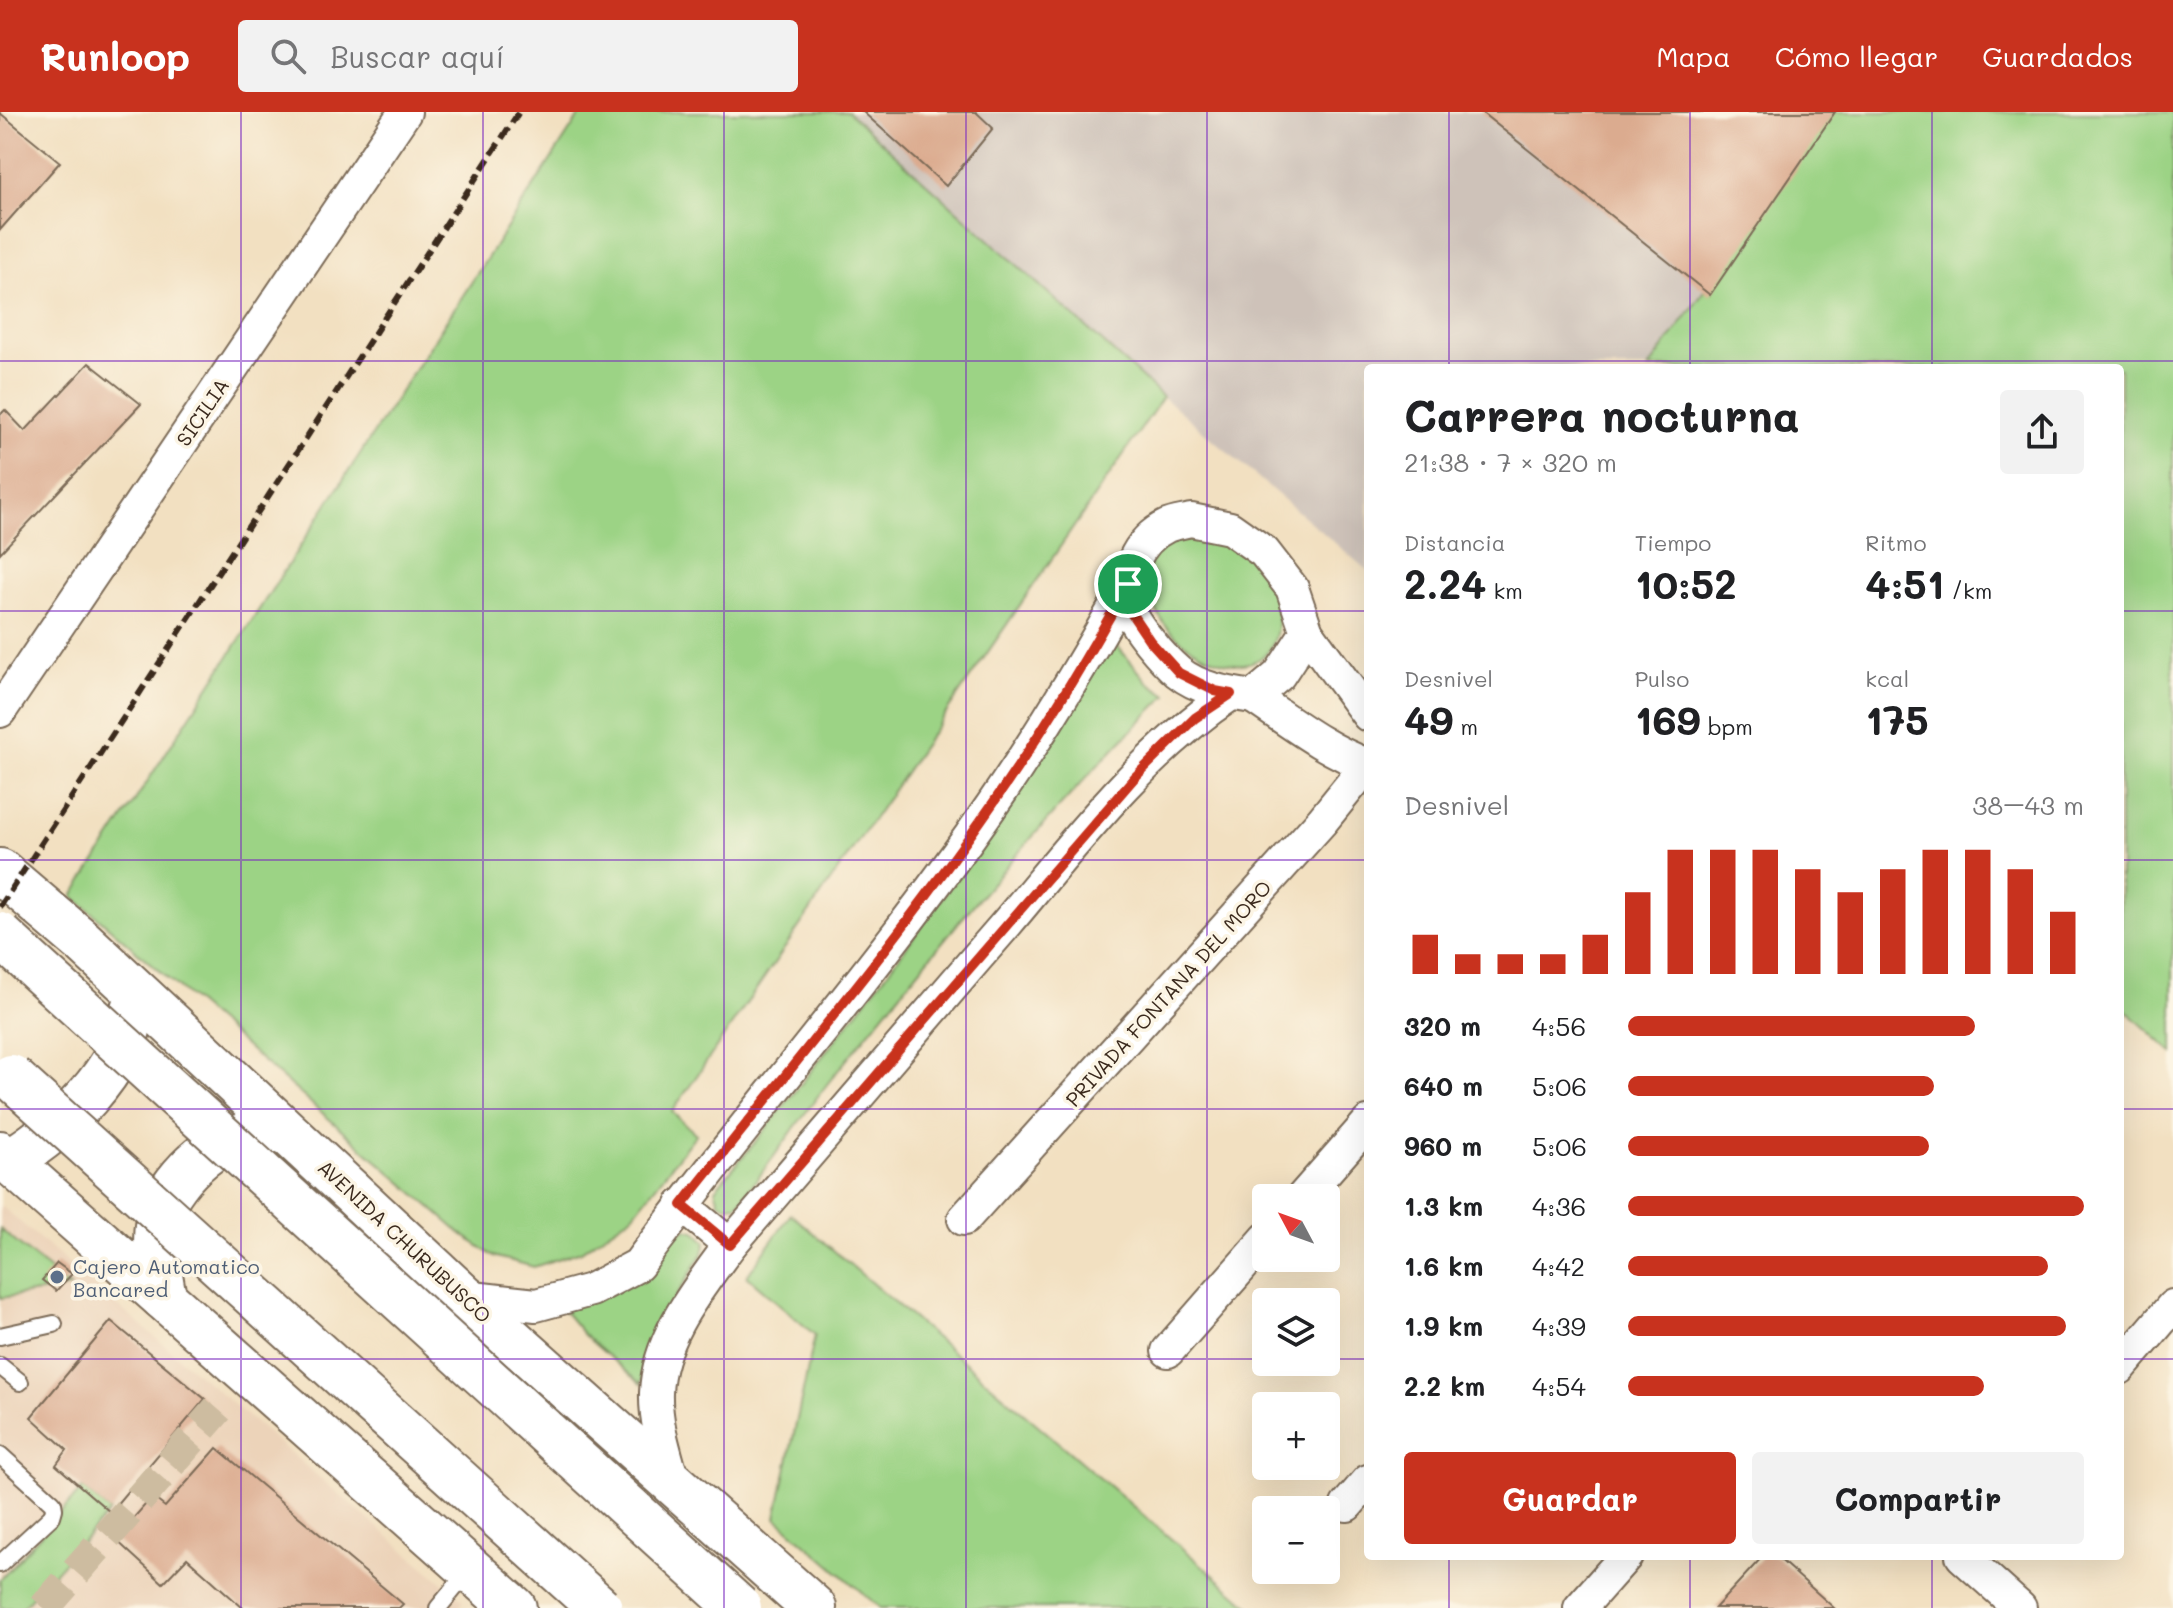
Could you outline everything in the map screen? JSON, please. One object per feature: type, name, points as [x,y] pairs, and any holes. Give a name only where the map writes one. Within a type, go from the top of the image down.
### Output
[{"type":"main road","name":"AVENIDA CHURUBUSCO","points":[[0,871],[136,992],[464,1297],[814,1608]]},
{"type":"main road","points":[[0,935],[739,1608]]},
{"type":"main road","points":[[136,992],[131,1026],[97,1084],[46,1135],[3,1162],[164,1298],[514,1608]]},
{"type":"main road","points":[[11,1077],[600,1608]]},
{"type":"main road","points":[[164,1298],[157,1249],[160,1213],[182,1175],[219,1143],[256,1134],[293,1138]]},
{"type":"street","name":"SICILIA","points":[[0,711],[405,112]]},
{"type":"street","points":[[1364,710],[1307,632],[1292,588],[1264,552],[1230,528],[1191,520],[1167,526],[1143,544],[1128,573],[1129,610],[1150,641],[1179,673],[1215,691],[1242,695],[1364,763]]},
{"type":"street","points":[[464,1297],[536,1305],[591,1290],[638,1265],[915,909],[992,805],[1094,645],[1128,584]]},
{"type":"street","points":[[674,1485],[661,1437],[656,1393],[665,1346],[692,1297],[730,1245],[1135,777],[1195,718],[1279,675],[1307,632]]},
{"type":"street","name":"PRIVADA FONTANA DEL MORO","points":[[964,1219],[1312,833],[1364,770]]},
{"type":"street","points":[[1314,1184],[1364,1128]]},
{"type":"street","points":[[682,1205],[730,1245]]},
{"type":"street","points":[[1168,1351],[1252,1255]]},
{"type":"street","points":[[2124,1363],[2173,1306]]},
{"type":"street","points":[[1580,1608],[1622,1560]]},
{"type":"street","points":[[1966,1560],[2020,1608]]},
{"type":"lane","points":[[0,1336],[54,1324]]},
{"type":"lane","points":[[0,1366],[20,1382]]},
{"type":"lane","points":[[0,1455],[53,1503],[54,1509],[52,1516],[5,1559]]},
{"type":"lane","points":[[438,1608],[470,1569]]},
{"type":"shaded area","points":[[848,112],[1834,112],[1652,364],[1364,364],[1364,568],[1163,397]]},
{"type":"shaded area","points":[[0,1205],[464,1601],[458,1608],[0,1608]]},
{"type":"green space","points":[[582,112],[848,112],[1163,397],[672,1112],[696,1134],[633,1215],[581,1251],[534,1267],[493,1256],[459,1232],[73,896]]},
{"type":"green space","points":[[1834,112],[2173,112],[2173,1053],[2124,1009],[2124,364],[1652,364]]},
{"type":"green space","points":[[1163,534],[1218,538],[1239,550],[1265,575],[1275,600],[1277,628],[1268,651],[1259,659],[1234,664],[1206,656],[1181,640],[1163,622],[1144,577]]},
{"type":"green space","points":[[1112,640],[1147,681],[1167,695],[1077,787],[950,933],[828,1083],[737,1205],[728,1206],[719,1202],[715,1189],[758,1139],[888,972],[963,869]]},
{"type":"green space","points":[[791,1214],[1252,1608],[880,1608],[776,1518],[815,1335],[747,1276]]},
{"type":"green space","points":[[0,1229],[70,1287],[0,1298]]},
{"type":"green space","points":[[686,1229],[695,1231],[706,1242],[703,1253],[657,1331],[641,1384],[584,1335],[563,1310]]},
{"type":"green space","points":[[83,1488],[110,1512],[22,1608],[0,1608],[0,1580]]},
{"type":"building","points":[[863,112],[976,112],[993,128],[946,186]]},
{"type":"building","points":[[1481,112],[1835,112],[1710,295]]},
{"type":"building","points":[[0,113],[60,162],[0,230]]},
{"type":"building","points":[[89,363],[141,404],[0,553],[0,415],[5,410],[25,431]]},
{"type":"building","name":"Cajero Automatico Bancared","points":[[57,1263],[72,1274],[56,1291],[42,1280]]},
{"type":"building","points":[[111,1321],[205,1399],[110,1512],[56,1465],[67,1450],[31,1417]]},
{"type":"building","points":[[217,1448],[403,1604],[399,1608],[243,1608],[187,1558],[163,1583],[115,1539],[152,1497],[165,1507]]},
{"type":"building","points":[[1759,1560],[1780,1560],[1834,1608],[1715,1608]]},
{"type":"tunnel","points":[[44,1608],[218,1409]]},
{"type":"railway","points":[[0,907],[519,112]]},
{"type":"place","name":"Cajero Automatico Bancared","points":[[57,1277]]},
{"type":"route","points":[[1128,584],[1129,610],[1150,641],[1179,673],[1215,691],[1231,694],[1195,718],[1135,777],[730,1245],[682,1205],[925,897],[992,805],[1094,645],[1128,584]]}]
